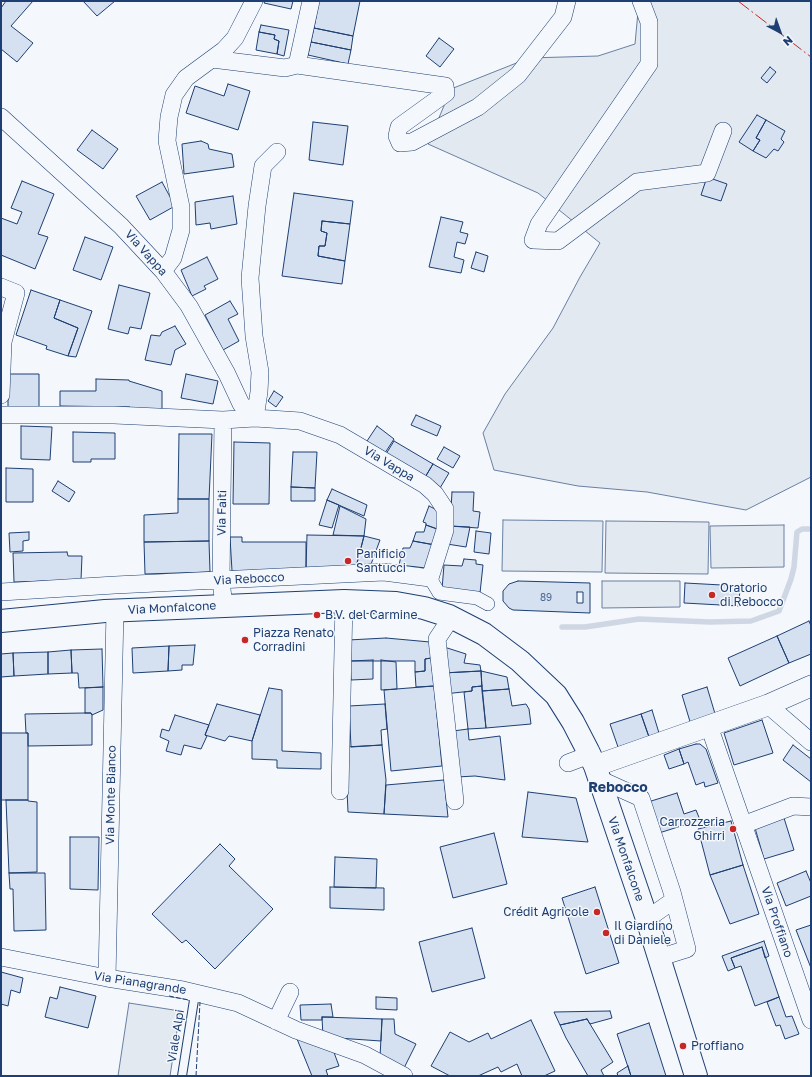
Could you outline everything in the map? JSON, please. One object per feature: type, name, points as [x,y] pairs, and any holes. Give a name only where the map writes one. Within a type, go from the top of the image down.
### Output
[{"type":"main road","name":"Via Monfalcone","points":[[1,621],[115,611],[344,601],[396,603],[424,608],[449,616],[484,634],[520,661],[556,695],[573,722],[594,767],[647,919],[696,1076]]},
{"type":"street","points":[[163,271],[173,258],[181,230],[181,206],[167,141],[171,105],[174,95],[186,78],[224,50],[235,38],[254,1]]},
{"type":"street","points":[[297,65],[311,1]]},
{"type":"street","points":[[212,59],[285,68],[297,65],[445,86],[446,93],[399,127],[397,136],[400,143],[412,142],[478,107],[518,75],[563,17],[567,1]]},
{"type":"street","points":[[641,1],[649,22],[649,64],[539,224],[534,240],[558,242],[637,182],[707,173],[724,131]]},
{"type":"street","name":"Via Vappa","points":[[1,116],[121,226],[163,271],[189,306],[227,374],[241,404],[255,418]]},
{"type":"street","points":[[255,418],[260,372],[254,336],[250,278],[257,206],[263,166],[277,152]]},
{"type":"street","points":[[1,287],[16,293],[3,342],[1,395]]},
{"type":"street","name":"Via Vappa","points":[[1,415],[114,415],[223,420],[255,418],[300,421],[340,435],[430,489],[440,501],[445,509],[445,530],[430,578]]},
{"type":"street","name":"Via Faiti","points":[[223,420],[221,581],[224,606]]},
{"type":"street","name":"Via Rebocco","points":[[1,592],[384,572],[430,578]]},
{"type":"street","points":[[430,578],[440,593],[477,598],[488,604]]},
{"type":"street","points":[[340,791],[344,601]]},
{"type":"street","name":"Via Monte Bianco","points":[[107,978],[115,611]]},
{"type":"street","points":[[449,616],[445,627],[437,639],[455,801]]},
{"type":"street","points":[[594,767],[768,705],[811,686]]},
{"type":"street","points":[[768,705],[811,742]]},
{"type":"street","name":"Via Proffiano","points":[[708,726],[811,1020]]},
{"type":"street","points":[[568,763],[594,767],[641,798],[674,900],[687,949],[658,958]]},
{"type":"street","points":[[743,825],[793,806],[811,807]]},
{"type":"street","points":[[647,919],[674,900]]},
{"type":"street","name":"Via Pianagrande","points":[[1,956],[107,978],[183,990],[238,1003],[296,1030],[365,1055],[404,1076]]},
{"type":"street","points":[[276,1021],[290,992]]},
{"type":"lane","name":"Viale Alpi","points":[[182,1076],[194,1000]]},
{"type":"shaded area","points":[[639,1],[811,1],[811,477],[746,510],[647,492],[578,486],[494,470],[483,433],[505,394],[553,328],[600,243],[538,193],[428,144],[451,89],[529,58],[598,56],[635,44]]},
{"type":"shaded area","points":[[503,520],[603,521],[602,572],[502,571]]},
{"type":"shaded area","points":[[606,521],[709,522],[708,574],[605,573]]},
{"type":"shaded area","points":[[784,525],[784,567],[711,568],[710,526]]},
{"type":"shaded area","points":[[602,581],[680,581],[680,607],[602,608]]},
{"type":"shaded area","points":[[129,1003],[180,1011],[170,1076],[118,1076]]},
{"type":"building","points":[[6,1],[33,1],[11,26],[33,43],[17,62],[1,49],[1,8]]},
{"type":"building","points":[[83,1],[115,1],[97,16]]},
{"type":"building","points":[[265,1],[293,1],[291,9],[264,3]]},
{"type":"building","points":[[319,1],[360,1],[353,36],[314,28]]},
{"type":"building","points":[[261,25],[289,30],[284,56],[277,54],[279,41],[274,39],[275,35],[259,32]]},
{"type":"building","points":[[314,28],[353,36],[351,50],[311,42]]},
{"type":"building","points":[[259,32],[275,35],[274,39],[279,41],[277,54],[256,50]]},
{"type":"building","points":[[439,38],[454,49],[440,67],[426,56]]},
{"type":"building","points":[[311,42],[351,50],[348,64],[308,55]]},
{"type":"building","points":[[770,67],[776,72],[767,83],[761,78]]},
{"type":"building","points":[[228,84],[250,91],[238,130],[186,113],[195,86],[224,96]]},
{"type":"building","points":[[757,115],[766,120],[756,138],[760,140],[753,151],[739,142]]},
{"type":"building","points":[[766,120],[785,131],[781,139],[784,142],[778,151],[774,149],[766,158],[753,151],[760,140],[756,138]]},
{"type":"building","points":[[313,122],[348,126],[343,165],[309,160]]},
{"type":"building","points":[[92,130],[118,149],[103,169],[77,150]]},
{"type":"building","points":[[201,141],[208,144],[209,149],[232,154],[234,167],[184,174],[182,144]]},
{"type":"building","points":[[707,177],[727,184],[721,201],[701,195]]},
{"type":"building","points":[[22,181],[54,194],[38,234],[48,237],[35,269],[1,255],[1,218],[17,224],[22,212],[11,208]]},
{"type":"building","points":[[162,182],[175,206],[150,220],[136,196]]},
{"type":"building","points":[[294,193],[353,201],[350,224],[322,221],[321,231],[327,233],[325,246],[319,246],[318,256],[345,261],[342,284],[282,276]]},
{"type":"building","points":[[233,196],[237,224],[211,229],[210,223],[196,225],[195,202]]},
{"type":"building","points":[[441,217],[463,222],[460,232],[468,234],[465,244],[457,242],[454,257],[464,260],[461,273],[429,267]]},
{"type":"building","points":[[322,221],[350,224],[345,261],[318,256],[319,246],[325,246],[327,233],[321,231]]},
{"type":"building","points":[[85,237],[113,247],[101,280],[73,270]]},
{"type":"building","points":[[476,252],[488,256],[484,272],[471,268]]},
{"type":"building","points":[[207,257],[218,279],[204,286],[206,289],[192,296],[181,270]]},
{"type":"building","points":[[119,285],[150,293],[141,329],[130,327],[128,334],[108,329]]},
{"type":"building","points":[[31,290],[60,300],[54,318],[78,328],[68,356],[46,349],[47,346],[16,335]]},
{"type":"building","points":[[60,300],[92,311],[76,357],[68,356],[78,328],[54,318]]},
{"type":"building","points":[[230,301],[238,314],[228,319],[239,341],[223,350],[205,315]]},
{"type":"building","points":[[175,326],[186,344],[175,350],[171,365],[145,360],[151,335],[160,336],[162,332]]},
{"type":"building","points":[[8,374],[39,374],[39,410],[8,409]]},
{"type":"building","points":[[186,374],[218,381],[213,404],[181,398]]},
{"type":"building","points":[[96,379],[129,380],[162,391],[162,409],[130,410],[130,407],[60,406],[60,391],[96,391]]},
{"type":"building","points":[[274,391],[283,397],[276,407],[268,401]]},
{"type":"building","points":[[416,415],[441,426],[437,436],[411,425]]},
{"type":"building","points":[[21,426],[52,427],[50,460],[21,459]]},
{"type":"building","points":[[377,426],[394,439],[383,456],[367,441]]},
{"type":"building","points":[[73,432],[115,433],[115,459],[91,459],[91,462],[73,462]]},
{"type":"building","points":[[179,434],[212,434],[209,499],[178,499]]},
{"type":"building","points":[[394,441],[433,464],[424,479],[386,454]]},
{"type":"building","points":[[234,442],[270,443],[269,504],[233,504]]},
{"type":"building","points":[[444,447],[460,456],[453,468],[437,459]]},
{"type":"building","points":[[293,452],[317,452],[315,488],[291,487]]},
{"type":"building","points":[[433,464],[449,473],[440,488],[424,479]]},
{"type":"building","points":[[6,468],[33,469],[33,502],[6,502]]},
{"type":"building","points":[[58,481],[75,492],[69,502],[52,491]]},
{"type":"building","points":[[291,487],[315,488],[315,501],[291,501]]},
{"type":"building","points":[[332,489],[367,505],[364,516],[327,500]]},
{"type":"building","points":[[452,492],[474,492],[473,511],[480,512],[478,528],[450,526]]},
{"type":"building","points":[[178,499],[209,499],[209,541],[144,542],[144,515],[178,513]]},
{"type":"building","points":[[327,500],[339,505],[332,528],[319,525]]},
{"type":"building","points":[[340,506],[366,519],[364,536],[333,535]]},
{"type":"building","points":[[429,506],[439,511],[440,530],[426,525],[426,523],[423,522]]},
{"type":"building","points":[[426,525],[440,530],[435,545],[413,541],[416,532],[424,532]]},
{"type":"building","points":[[450,526],[470,527],[466,547],[447,544]]},
{"type":"building","points":[[476,531],[491,533],[489,554],[474,552]]},
{"type":"building","points":[[29,532],[29,540],[23,541],[23,551],[10,552],[9,533]]},
{"type":"building","points":[[307,535],[364,536],[356,567],[306,569]]},
{"type":"building","points":[[364,536],[380,540],[370,567],[356,567]]},
{"type":"building","points":[[230,537],[242,537],[242,542],[306,542],[306,569],[232,571]]},
{"type":"building","points":[[209,541],[210,572],[145,574],[144,542]]},
{"type":"building","points":[[413,541],[435,545],[426,568],[399,565],[403,548],[410,548]]},
{"type":"building","points":[[67,552],[68,556],[82,556],[81,580],[14,582],[13,553]]},
{"type":"building","points":[[464,559],[476,560],[476,564],[483,565],[480,593],[442,589],[444,565],[462,566]]},
{"type":"building","points":[[518,581],[590,583],[590,613],[513,610],[503,601],[503,591],[509,584]]},
{"type":"building","name":"Oratorio di Rebocco","points":[[685,583],[740,586],[739,606],[684,603]]},
{"type":"building","points":[[577,592],[583,592],[583,603],[577,603]]},
{"type":"building","points":[[809,621],[811,626],[811,654],[789,663],[777,636]]},
{"type":"building","points":[[777,636],[789,663],[740,686],[728,658]]},
{"type":"building","points":[[386,638],[430,642],[431,658],[425,659],[425,671],[415,672],[415,661],[350,661],[348,640]]},
{"type":"building","points":[[195,645],[193,665],[182,665],[182,670],[168,671],[169,646]]},
{"type":"building","points":[[169,646],[168,671],[133,673],[132,648]]},
{"type":"building","points":[[441,646],[466,654],[464,663],[480,665],[481,671],[443,673]]},
{"type":"building","points":[[102,649],[103,687],[79,688],[78,673],[72,673],[71,650]]},
{"type":"building","points":[[71,650],[72,673],[48,674],[48,652]]},
{"type":"building","points":[[48,652],[48,674],[14,676],[13,653]]},
{"type":"building","points":[[13,653],[14,676],[1,677],[1,654]]},
{"type":"building","points":[[431,658],[434,686],[416,687],[415,672],[425,671],[425,659]]},
{"type":"building","points":[[373,660],[373,679],[351,680],[350,661]]},
{"type":"building","points":[[381,660],[396,662],[397,689],[381,690]]},
{"type":"building","points":[[481,671],[507,677],[509,689],[482,691]]},
{"type":"building","points":[[481,671],[482,686],[472,687],[472,691],[444,694],[443,673]]},
{"type":"building","points":[[434,686],[442,766],[391,771],[384,690]]},
{"type":"building","points":[[482,686],[486,728],[468,729],[464,692],[472,691],[472,687]]},
{"type":"building","points":[[103,687],[103,710],[92,715],[91,713],[85,713],[85,688]]},
{"type":"building","points":[[707,687],[716,717],[691,725],[682,695]]},
{"type":"building","points":[[269,688],[282,690],[282,751],[321,753],[321,769],[277,768],[277,760],[252,759],[252,741]]},
{"type":"building","points":[[509,689],[512,706],[526,704],[529,709],[531,724],[486,728],[482,691]]},
{"type":"building","points":[[217,704],[260,715],[252,741],[229,736],[225,741],[205,735]]},
{"type":"building","points":[[385,704],[387,729],[381,730],[382,745],[351,747],[349,706]]},
{"type":"building","points":[[652,710],[659,733],[649,737],[641,714]]},
{"type":"building","points":[[91,713],[92,745],[28,746],[28,733],[26,733],[25,714]]},
{"type":"building","points":[[641,714],[649,737],[618,747],[610,724]]},
{"type":"building","points":[[175,715],[209,725],[205,735],[207,736],[201,749],[184,745],[181,755],[166,751],[169,741],[160,737],[162,729],[169,731]]},
{"type":"building","points":[[762,720],[773,753],[734,765],[724,733]]},
{"type":"building","points":[[468,729],[469,740],[500,736],[505,780],[475,776],[457,777],[453,731]]},
{"type":"building","points":[[1,733],[28,733],[28,800],[1,800]]},
{"type":"building","points":[[700,744],[706,749],[718,783],[705,787],[704,782],[696,785],[688,762],[684,764],[679,749]]},
{"type":"building","points":[[382,745],[386,780],[384,814],[348,812],[345,747]]},
{"type":"building","points":[[793,745],[811,759],[811,782],[783,760]]},
{"type":"building","points":[[679,749],[684,764],[669,769],[664,755]]},
{"type":"building","points":[[444,780],[448,817],[384,814],[386,785]]},
{"type":"building","points":[[528,792],[576,798],[588,842],[522,837]]},
{"type":"building","points":[[677,793],[684,814],[696,810],[700,820],[659,833],[648,802]]},
{"type":"building","points":[[6,800],[28,800],[37,802],[37,872],[9,873]]},
{"type":"building","points":[[784,818],[794,850],[764,859],[755,828]]},
{"type":"building","points":[[731,821],[743,865],[710,875],[698,829]]},
{"type":"building","points":[[494,833],[507,884],[453,898],[440,847]]},
{"type":"building","points":[[70,837],[99,837],[98,890],[70,889]]},
{"type":"building","points":[[220,844],[235,859],[229,866],[273,909],[215,969],[186,940],[182,943],[152,914]]},
{"type":"building","points":[[335,857],[377,859],[376,888],[334,887]]},
{"type":"building","points":[[743,865],[759,914],[730,924],[710,875]]},
{"type":"building","points":[[806,871],[811,883],[811,896],[786,906],[777,883]]},
{"type":"building","points":[[9,873],[45,873],[46,930],[14,931],[13,889],[10,889]]},
{"type":"building","points":[[330,887],[384,888],[384,910],[330,908]]},
{"type":"building","points":[[595,887],[619,963],[586,974],[562,898]]},
{"type":"building","points":[[811,925],[811,968],[796,930]]},
{"type":"building","points":[[472,928],[485,978],[432,992],[419,942]]},
{"type":"building","points":[[764,941],[769,956],[765,958],[762,947],[731,958],[735,968],[728,971],[722,956]]},
{"type":"building","points":[[762,947],[779,997],[755,1006],[741,966],[735,968],[731,958]]},
{"type":"building","points":[[1,972],[23,978],[20,993],[11,990],[8,1006],[1,1004]]},
{"type":"building","points":[[60,987],[96,996],[88,1028],[45,1017],[50,997],[57,999]]},
{"type":"building","points":[[376,997],[397,998],[397,1010],[376,1009]]},
{"type":"building","points":[[779,997],[786,1017],[792,1016],[799,1034],[785,1039],[780,1025],[776,1026],[767,1002]]},
{"type":"building","points":[[331,1004],[333,1017],[322,1017],[322,1020],[301,1020],[300,1005]]},
{"type":"building","points":[[610,1011],[612,1018],[590,1024],[587,1019],[560,1025],[554,1012]]},
{"type":"building","points":[[322,1017],[382,1019],[381,1041],[323,1037]]},
{"type":"building","points":[[382,1019],[394,1019],[395,1034],[416,1044],[404,1068],[380,1057]]},
{"type":"building","points":[[587,1019],[613,1062],[601,1070],[604,1076],[588,1076],[560,1025]]},
{"type":"building","points":[[531,1020],[555,1071],[544,1076],[522,1076],[517,1064],[501,1072],[498,1067],[478,1076],[450,1076],[431,1066],[450,1032],[469,1042],[488,1033],[491,1039]]},
{"type":"building","points":[[649,1023],[666,1076],[631,1076],[617,1034]]},
{"type":"building","points":[[295,1034],[332,1047],[339,1066],[326,1070],[328,1076],[312,1076]]},
{"type":"building","points":[[628,1066],[631,1076],[618,1076],[617,1073]]},
{"type":"waterway","points":[[562,627],[585,627],[639,619],[710,622],[751,621],[779,611],[794,567],[797,532],[802,529],[811,529]]},
{"type":"fence","points":[[169,996],[189,1000]]},
{"type":"fence","points":[[196,1076],[200,1002]]},
{"type":"power","points":[[738,1],[811,57]]},
{"type":"place","name":"Panificio Santucci","points":[[348,561]]},
{"type":"place","name":"Oratorio di Rebocco","points":[[712,595]]},
{"type":"place","name":"B.V. del Carmine","points":[[317,615]]},
{"type":"place","name":"Piazza Renato Corradini","points":[[245,640]]},
{"type":"place","name":"Carrozzeria Ghirri","points":[[733,829]]},
{"type":"place","name":"Crédit Agricole","points":[[597,912]]},
{"type":"place","name":"Il Giardino di Daniele","points":[[606,933]]},
{"type":"place","name":"Proffiano","points":[[683,1046]]},
{"type":"district","name":"Rebocco","points":[[618,788]]}]
